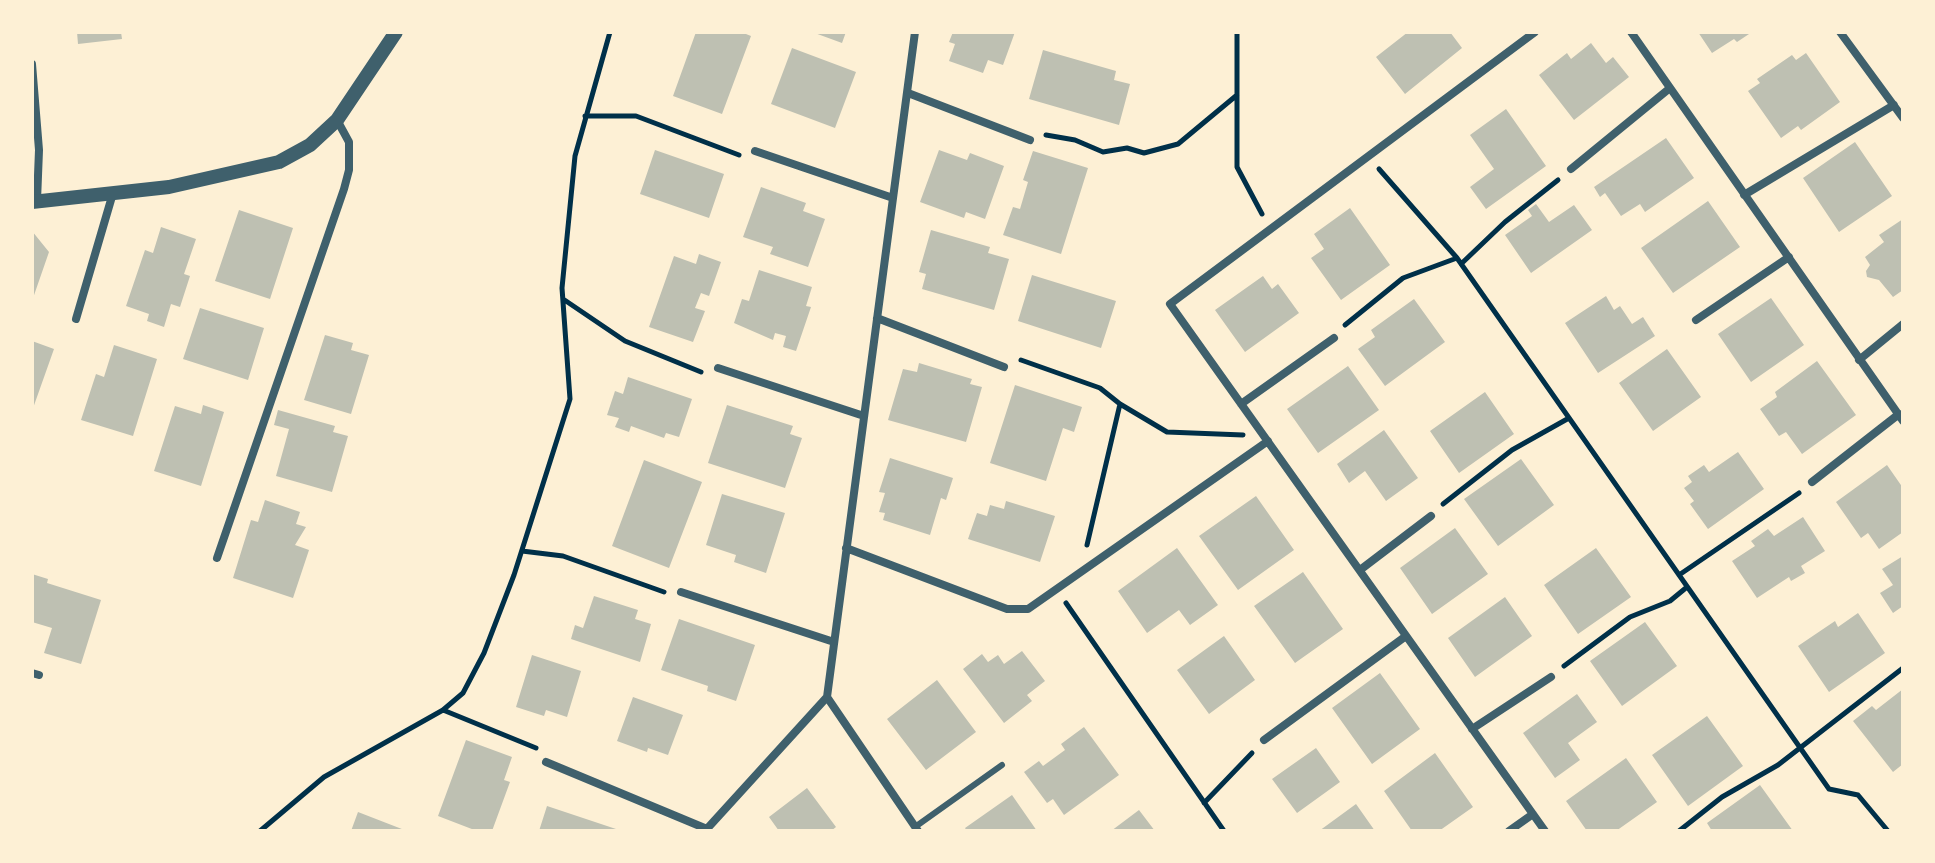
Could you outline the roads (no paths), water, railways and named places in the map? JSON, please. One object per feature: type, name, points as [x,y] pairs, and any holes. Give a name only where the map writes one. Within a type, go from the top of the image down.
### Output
[{"type":"street","points":[[32,64],[39,150],[35,202],[169,187],[279,162],[310,145],[337,120],[396,32]]},
{"type":"street","points":[[546,762],[706,830],[827,697],[915,32]]},
{"type":"street","points":[[1535,32],[1170,304],[1545,831]]},
{"type":"street","points":[[1631,32],[1901,418],[1812,482]]},
{"type":"street","points":[[1840,32],[1903,118]]},
{"type":"street","points":[[1571,169],[1670,88]]},
{"type":"street","points":[[908,93],[1030,140]]},
{"type":"street","points":[[1744,195],[1894,105]]},
{"type":"street","points":[[217,558],[344,189],[349,170],[349,142],[337,120]]},
{"type":"street","points":[[755,151],[893,198]]},
{"type":"street","points":[[76,319],[113,193]]},
{"type":"street","points":[[1696,320],[1789,257]]},
{"type":"street","points":[[877,318],[1000,366]]},
{"type":"street","points":[[1859,360],[1903,324]]},
{"type":"street","points":[[1241,404],[1334,338]]},
{"type":"street","points":[[718,368],[864,416]]},
{"type":"street","points":[[846,548],[1007,609],[1028,609],[1266,439]]},
{"type":"street","points":[[1360,570],[1431,516]]},
{"type":"street","points":[[681,592],[834,642]]},
{"type":"street","points":[[1264,740],[1406,636]]},
{"type":"street","points":[[1472,729],[1551,677]]},
{"type":"street","points":[[827,697],[917,829]]},
{"type":"street","points":[[1509,831],[1533,814]]},
{"type":"lane","points":[[917,829],[1002,765]]}]
